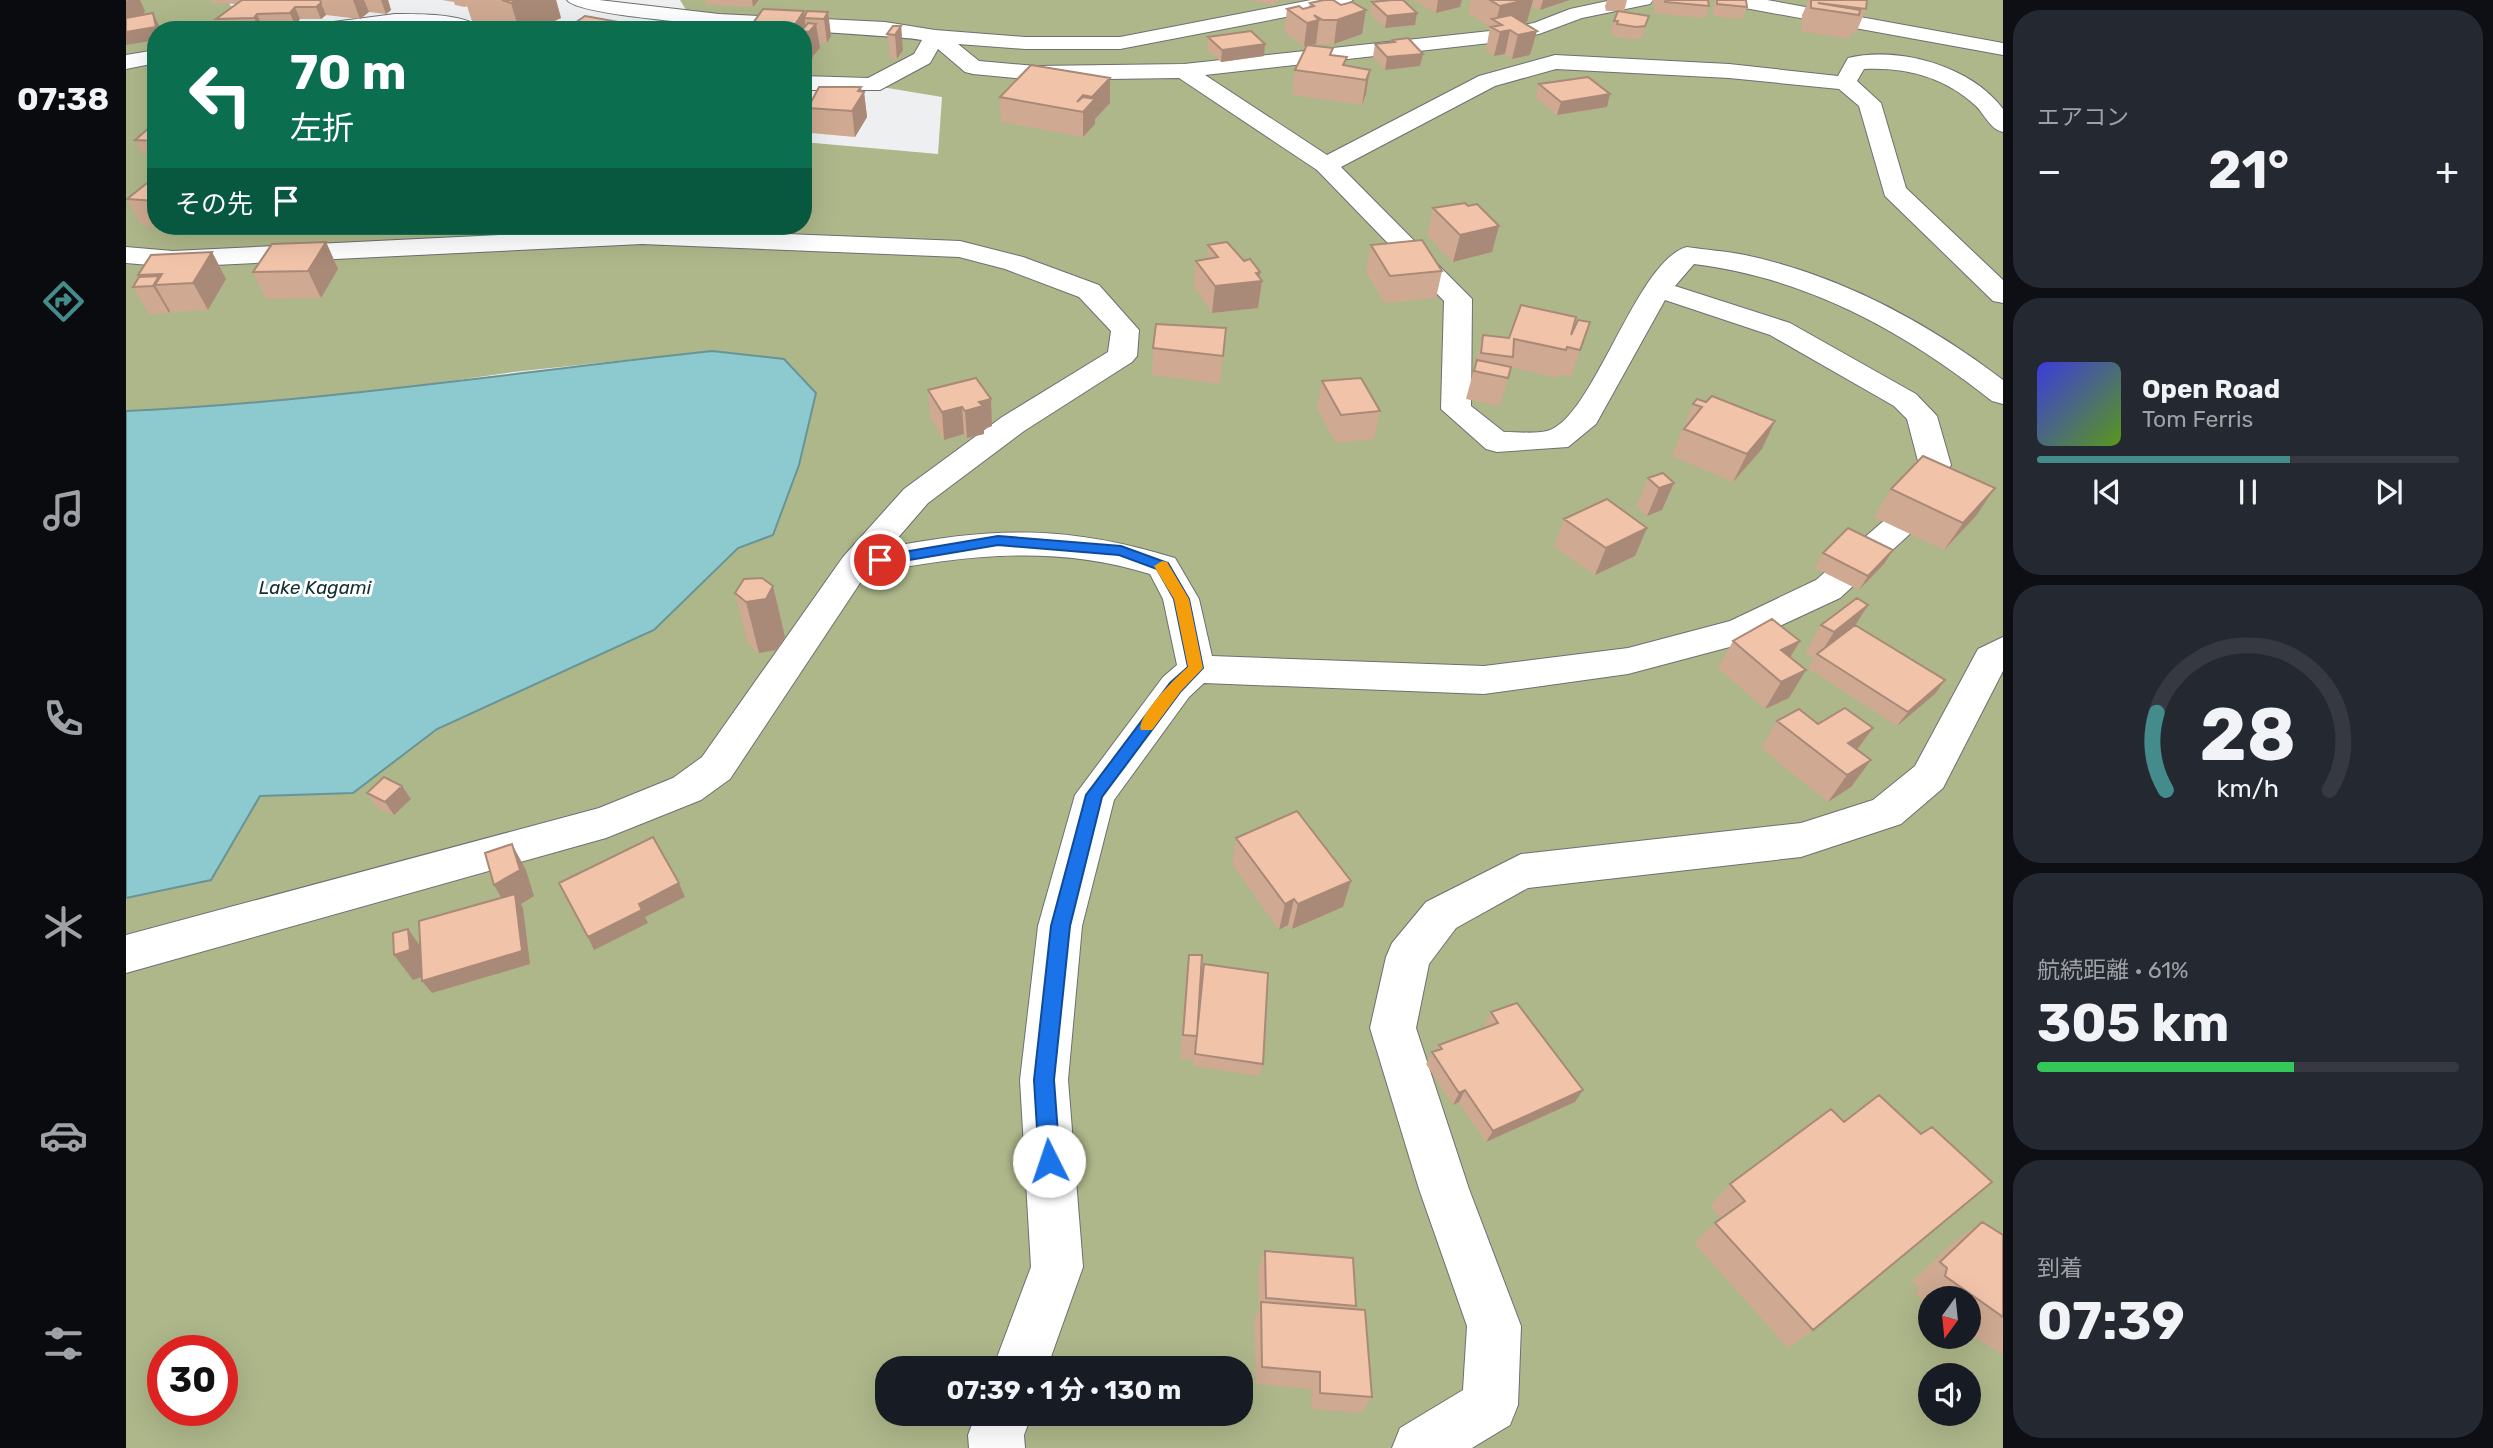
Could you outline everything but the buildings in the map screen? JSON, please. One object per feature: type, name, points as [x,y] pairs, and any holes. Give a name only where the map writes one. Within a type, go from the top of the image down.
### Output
[{"type":"street","points":[[577,0],[598,6],[740,21]]},
{"type":"street","points":[[812,24],[885,28],[935,36],[1025,43],[1120,43],[1340,0]]},
{"type":"street","points":[[935,36],[973,67],[1036,73],[1184,71],[1490,37],[1539,28],[1577,13],[1643,0]]},
{"type":"street","points":[[1734,0],[2003,49]]},
{"type":"street","points":[[382,21],[415,21]]},
{"type":"street","points":[[812,83],[872,85],[922,58],[935,36]]},
{"type":"street","points":[[126,62],[147,58]]},
{"type":"street","points":[[1845,83],[1856,63],[1885,60],[1909,63],[1947,75],[1967,88],[2003,125]]},
{"type":"street","points":[[1326,165],[1487,81],[1555,62],[1716,70],[1845,83],[1870,103],[1894,191],[2003,295]]},
{"type":"street","points":[[1184,71],[1326,165],[1458,299],[1456,409],[1497,442],[1557,440],[1585,417],[1658,289],[1687,255],[1745,263],[1825,290],[1888,319],[1964,363],[2003,395]]},
{"type":"street","points":[[126,255],[173,259],[656,237],[960,249],[1014,263],[1089,291],[1125,330],[1122,356],[947,470],[916,496],[855,565],[716,768],[687,789],[606,822],[126,954]]},
{"type":"street","points":[[1024,1356],[1057,1267],[1044,1080],[1060,926],[1095,795],[1175,687],[1196,668],[1485,680],[1628,661],[1741,631],[1828,589],[1900,524],[1935,465],[1922,416],[1905,400],[1780,329],[1658,289]]},
{"type":"street","points":[[855,565],[998,541],[1121,551],[1163,566],[1181,599],[1196,668]]},
{"type":"street","points":[[1420,1448],[1490,1405],[1494,1326],[1444,1189],[1393,1028],[1408,957],[1441,915],[1521,872],[1801,840],[1887,812],[1929,777],[1991,658],[2003,650]]},
{"type":"street","points":[[997,1448],[996,1435],[999,1426]]},
{"type":"green space","points":[[126,0],[226,0],[240,16],[260,21],[147,21],[147,235],[812,235],[812,143],[938,154],[942,97],[812,75],[812,21],[693,21],[680,0],[2003,0],[2003,1448],[126,1448],[126,898],[211,880],[260,796],[353,793],[437,729],[654,630],[738,548],[773,535],[799,465],[816,394],[712,351],[513,372],[362,394],[219,407],[126,411]]},
{"type":"water","name":"Lake Kagami","points":[[712,351],[784,359],[816,393],[799,465],[773,535],[738,548],[654,630],[437,729],[353,793],[260,796],[211,880],[126,898],[126,411],[346,394]]},
{"type":"slow traffic","points":[[1146,726],[1175,687],[1196,668],[1181,599],[1162,566]]},
{"type":"route","points":[[880,560],[998,541],[1041,542],[1121,551],[1163,566],[1181,599],[1196,668],[1175,687],[1095,795],[1060,926],[1044,1080],[1049,1161]]}]
